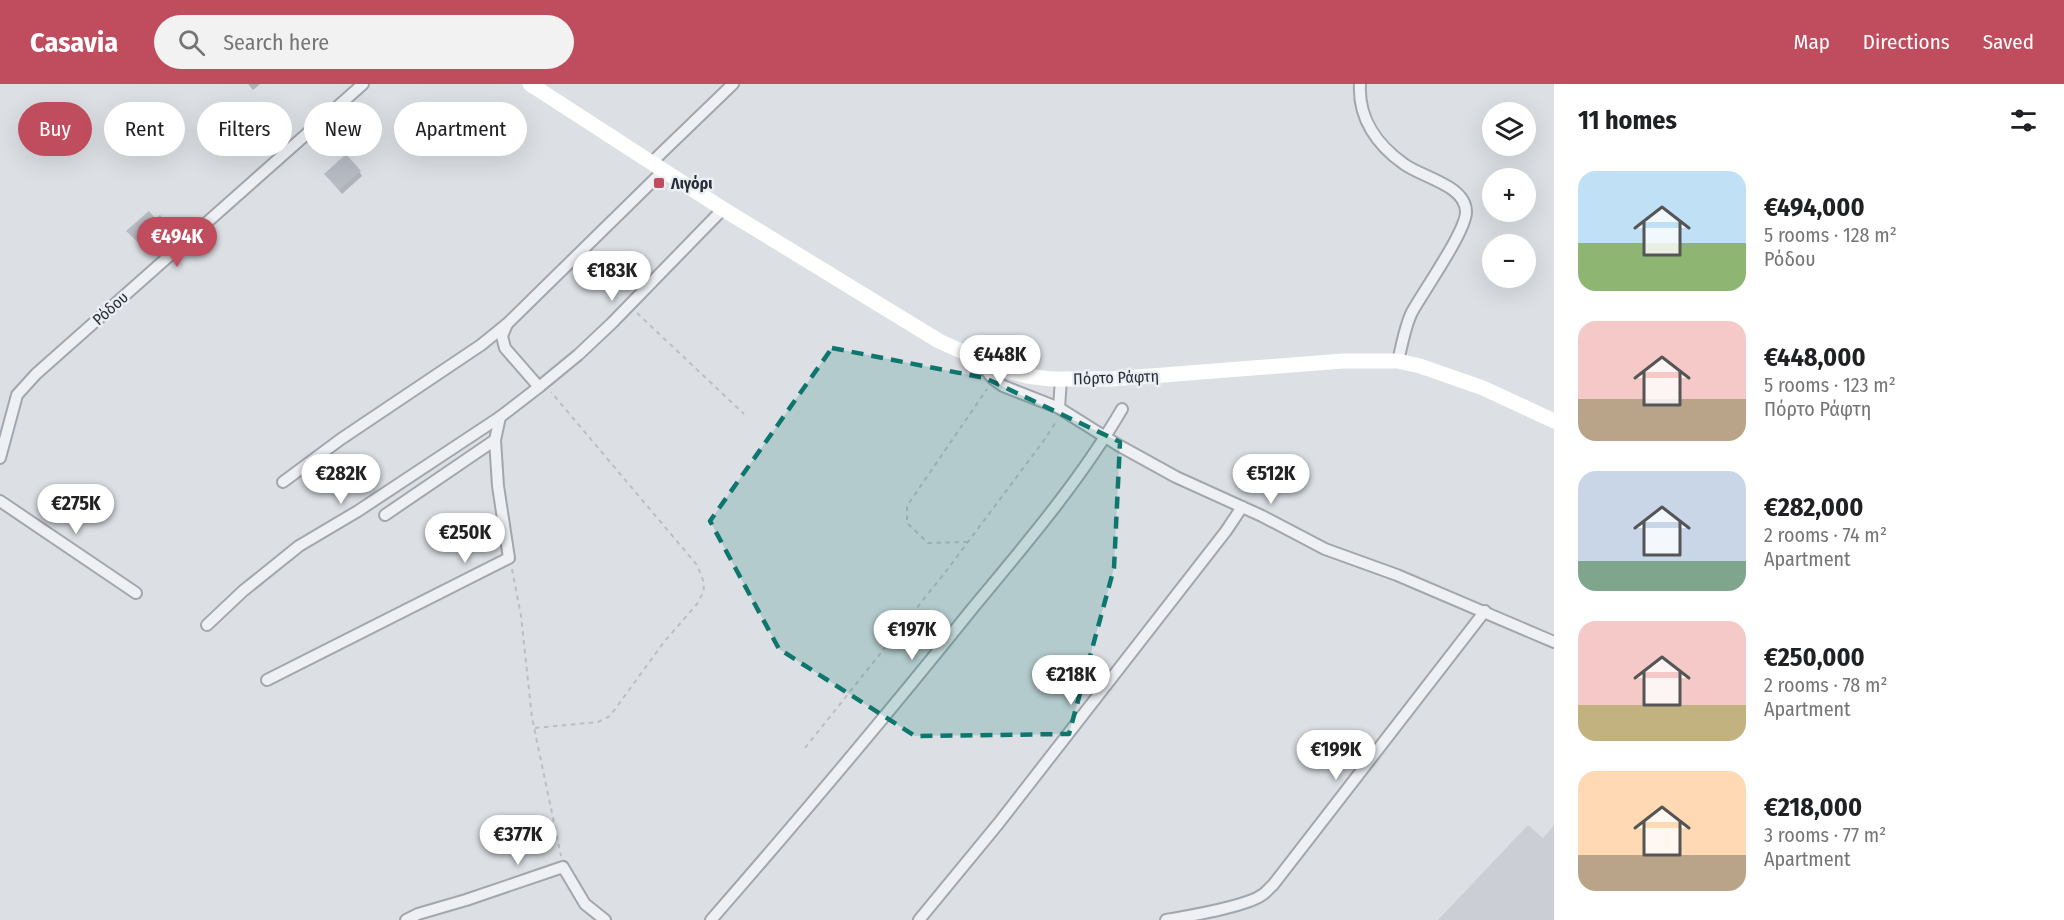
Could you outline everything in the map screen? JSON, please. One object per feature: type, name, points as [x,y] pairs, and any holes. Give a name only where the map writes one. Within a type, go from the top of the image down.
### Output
[{"type":"main road","name":"Πόρτο Ράφτη","points":[[530,84],[723,209],[939,341],[1001,369],[1027,376],[1112,380],[1343,361],[1398,360],[1483,388],[1554,421]]},
{"type":"street","name":"Ρόδου","points":[[0,458],[17,395],[36,374],[363,84]]},
{"type":"street","points":[[283,482],[341,439],[481,345],[507,324],[733,84]]},
{"type":"street","points":[[1360,84],[1359,96],[1364,118],[1379,143],[1405,165],[1456,191],[1465,201],[1466,214],[1455,239],[1411,315],[1398,360]]},
{"type":"street","points":[[207,625],[243,591],[299,546],[358,511],[500,417],[542,385],[579,355],[723,209]]},
{"type":"street","points":[[507,324],[502,336],[505,348],[518,364],[542,385]]},
{"type":"street","points":[[983,362],[993,379],[1003,386],[1059,408],[1176,477],[1325,549],[1397,575],[1554,642]]},
{"type":"street","points":[[1059,408],[1060,379]]},
{"type":"street","points":[[711,920],[826,788],[1047,517],[1105,437],[1122,409]]},
{"type":"street","points":[[267,680],[509,558],[498,486],[495,440],[500,417]]},
{"type":"street","points":[[385,515],[495,440]]},
{"type":"street","points":[[0,501],[136,593]]},
{"type":"street","points":[[919,920],[998,824],[1226,531],[1242,507]]},
{"type":"street","points":[[1166,920],[1198,915],[1262,896],[1273,885],[1485,611]]},
{"type":"street","points":[[406,920],[418,914],[563,867],[585,904],[605,920]]},
{"type":"path","points":[[632,302],[638,315],[744,414]]},
{"type":"path","points":[[968,542],[928,543],[907,523],[907,506],[993,379]]},
{"type":"path","points":[[535,728],[598,722],[610,716],[664,642],[697,604],[704,591],[703,580],[696,565],[542,385]]},
{"type":"path","points":[[805,748],[968,542],[1054,427],[1059,408]]},
{"type":"path","points":[[509,558],[521,616],[535,728],[563,867]]},
{"type":"highlighted area","points":[[832,348],[985,378],[1120,442],[1114,568],[1069,734],[915,736],[779,649],[710,521]]},
{"type":"shaded area","points":[[1528,825],[1543,838],[1554,825],[1554,920],[1438,920]]},
{"type":"building","points":[[344,156],[348,156],[361,171],[339,190],[324,174]]},
{"type":"building","points":[[149,211],[156,219],[160,215],[167,223],[154,231],[156,233],[142,246],[126,231]]},
{"type":"place","name":"Λιγόρι","points":[[659,183]]}]
